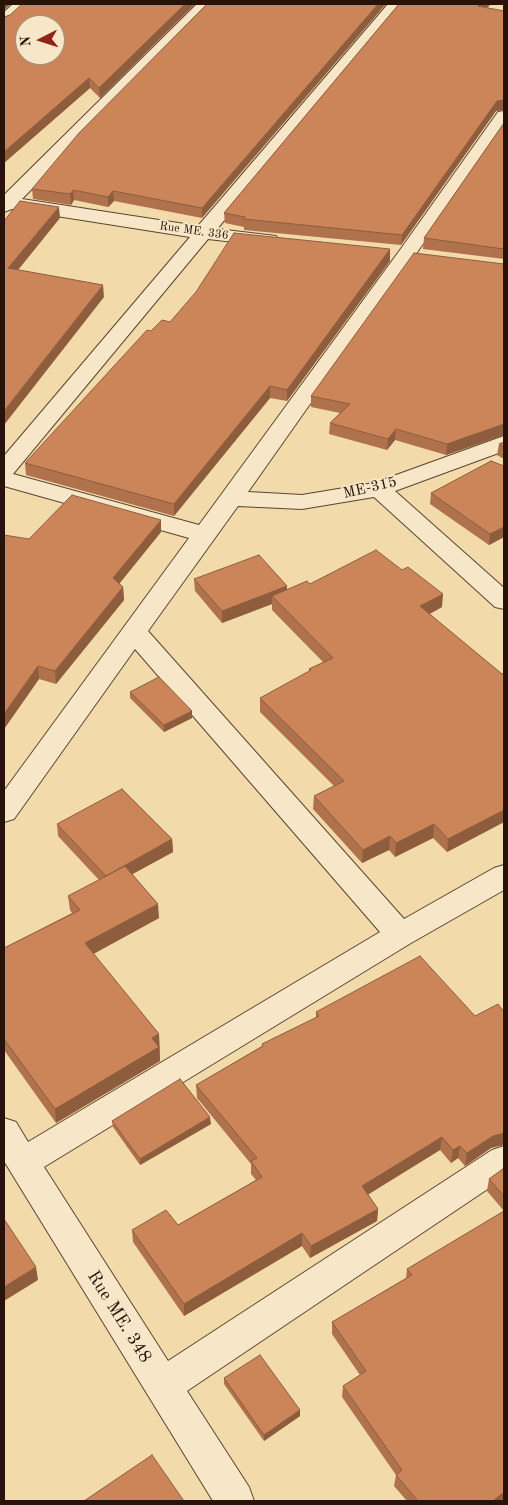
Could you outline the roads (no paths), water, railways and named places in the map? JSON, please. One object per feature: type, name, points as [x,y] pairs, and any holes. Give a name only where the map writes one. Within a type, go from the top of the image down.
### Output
[{"type":"street","points":[[4,20],[22,4]]},
{"type":"street","points":[[5,203],[206,4]]},
{"type":"street","points":[[4,470],[396,4]]},
{"type":"street","points":[[4,812],[407,254],[504,116]]},
{"type":"street","name":"Rue ME. 336","points":[[5,203],[203,233],[290,242]]},
{"type":"street","name":"ME-315","points":[[230,498],[302,502],[379,489],[504,443]]},
{"type":"street","points":[[473,455],[496,466]]},
{"type":"street","points":[[4,478],[204,534]]},
{"type":"street","points":[[379,489],[504,601]]},
{"type":"street","points":[[135,632],[400,935]]},
{"type":"street","points":[[23,1162],[400,935],[504,876]]},
{"type":"street","name":"Rue ME. 348","points":[[4,1132],[235,1501]]},
{"type":"street","points":[[163,1386],[504,1160]]}]
